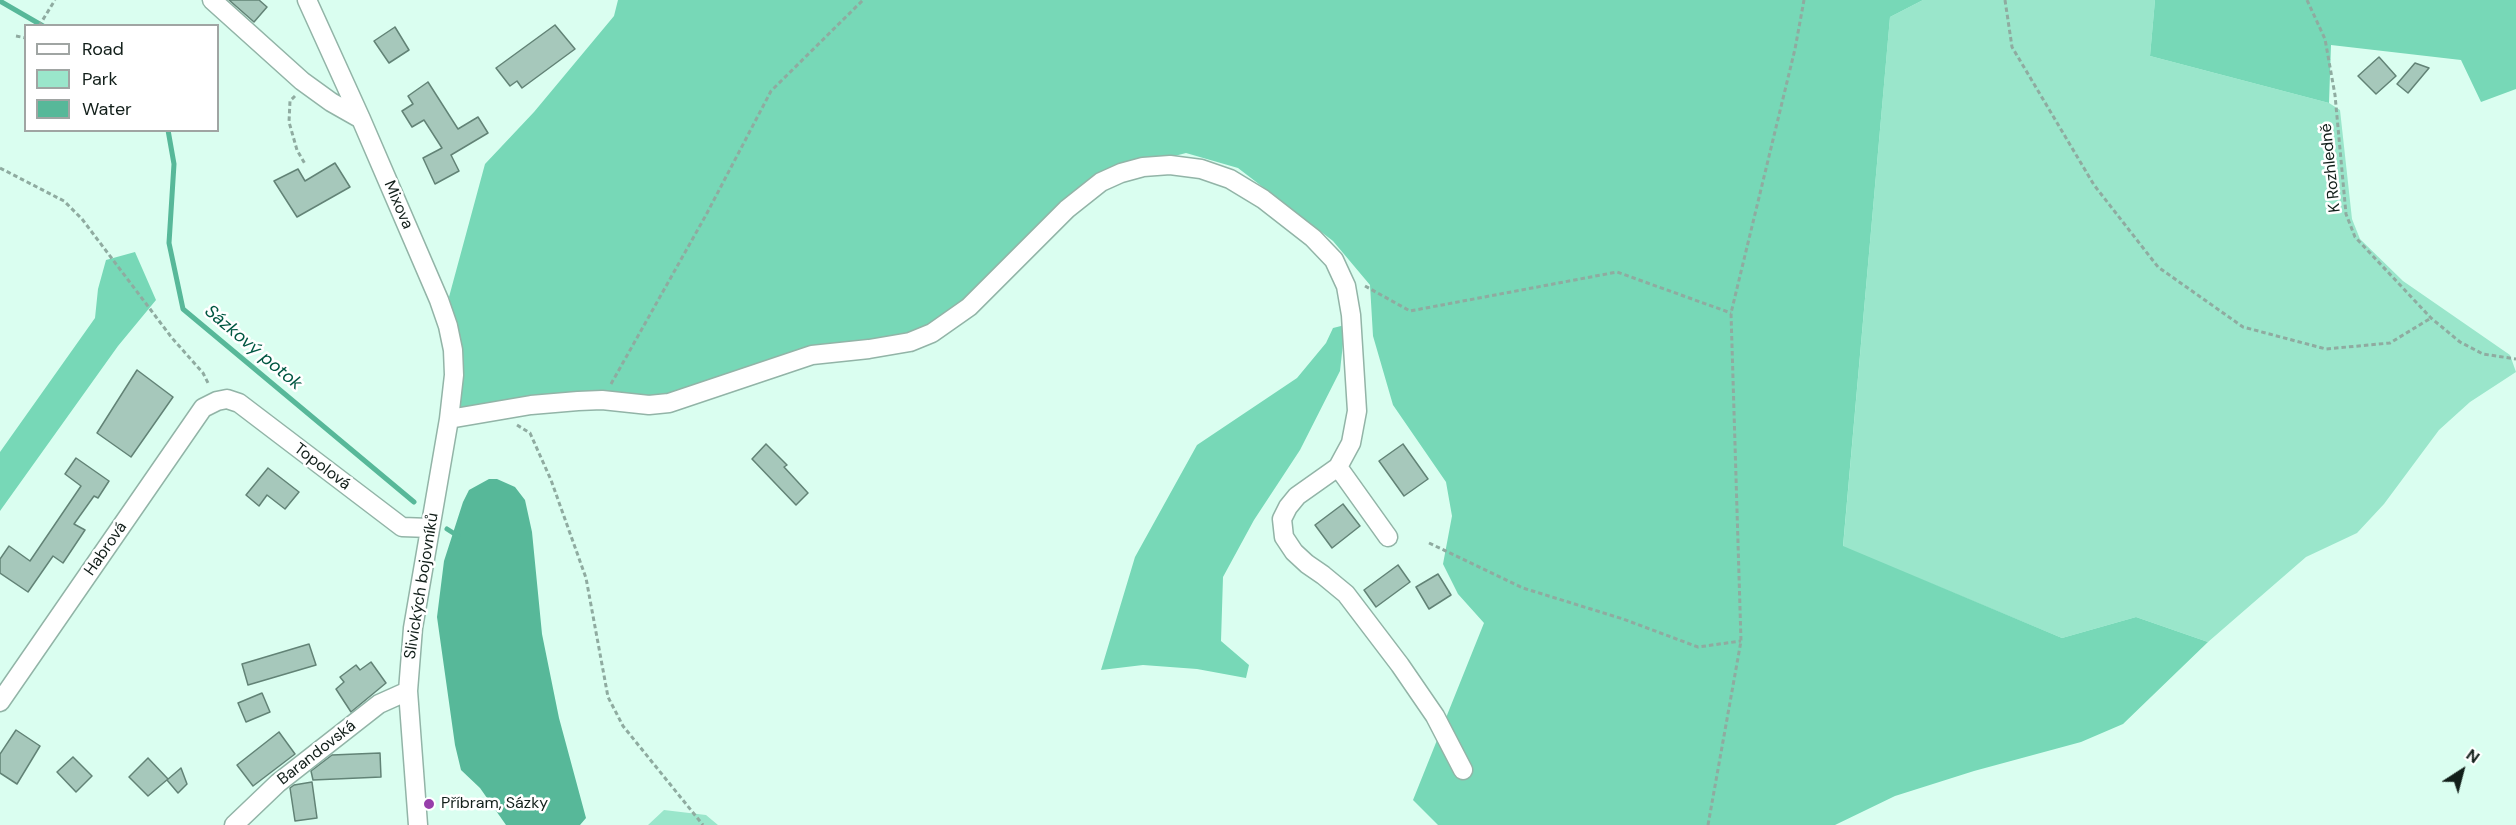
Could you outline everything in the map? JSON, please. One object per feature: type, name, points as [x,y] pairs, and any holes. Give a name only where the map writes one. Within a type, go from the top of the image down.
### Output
[{"type":"street","points":[[212,0],[307,84],[331,102],[361,118]]},
{"type":"street","name":"Mixova","points":[[307,0],[361,118],[448,326],[453,350],[454,375],[449,419]]},
{"type":"street","points":[[449,419],[531,405],[602,400],[649,405],[669,404],[812,355],[886,347],[910,342],[932,333],[969,307],[1067,209],[1101,182],[1120,173],[1143,167],[1170,165],[1201,169],[1230,178],[1313,238],[1334,260],[1346,286],[1351,315],[1357,411],[1351,443],[1338,467],[1297,496],[1288,507],[1282,519],[1284,537],[1294,552],[1307,564],[1323,574],[1346,594],[1435,716],[1462,770]]},
{"type":"street","name":"Topolová","points":[[217,400],[227,399],[239,403],[402,527],[430,528]]},
{"type":"street","name":"Habrová","points":[[0,702],[204,408],[217,400]]},
{"type":"street","name":"Slivických bojovníků","points":[[418,825],[408,690],[412,627],[449,419]]},
{"type":"street","points":[[1338,467],[1389,537]]},
{"type":"street","name":"Barandovská","points":[[234,825],[278,783],[379,704],[408,690]]},
{"type":"path","points":[[40,24],[55,0]]},
{"type":"path","points":[[602,400],[706,215],[771,92],[863,0]]},
{"type":"path","points":[[1708,825],[1741,641],[1731,313],[1795,49],[1804,0]]},
{"type":"path","points":[[2005,0],[2012,47],[2094,185],[2158,267],[2243,327],[2326,349],[2390,343],[2432,318]]},
{"type":"path","name":"K Rozhledně","points":[[2307,0],[2325,39],[2335,95],[2346,214],[2355,237],[2432,318],[2460,342],[2483,354],[2516,359]]},
{"type":"path","points":[[16,36],[24,38]]},
{"type":"path","points":[[305,164],[297,150],[289,122],[290,101],[307,84]]},
{"type":"path","points":[[0,168],[64,201],[82,219],[172,338],[203,373],[217,400]]},
{"type":"path","points":[[1363,285],[1410,310],[1617,272],[1731,313]]},
{"type":"path","points":[[492,412],[530,433],[551,480],[585,578],[608,696],[623,726],[703,825]]},
{"type":"path","points":[[1430,543],[1523,588],[1623,619],[1698,647],[1741,641]]},
{"type":"green space","points":[[1923,0],[2155,0],[2150,56],[2329,103],[2340,110],[2352,219],[2360,239],[2403,281],[2510,355],[2516,372],[2470,402],[2439,430],[2384,504],[2357,533],[2306,557],[2208,642],[2136,617],[2062,638],[1843,547],[1890,17]]},
{"type":"green space","points":[[664,810],[706,815],[718,825],[648,825]]},
{"type":"shaded area","points":[[618,0],[1923,0],[1890,17],[1843,546],[2062,638],[2136,617],[2208,642],[2123,724],[2081,742],[1974,771],[1895,796],[1835,825],[1438,825],[1413,800],[1484,623],[1458,594],[1443,564],[1452,516],[1446,482],[1393,405],[1373,336],[1370,285],[1333,241],[1238,168],[1186,153],[1106,174],[931,330],[820,350],[666,403],[453,412],[458,346],[449,297],[485,164],[534,112],[614,16]]},
{"type":"shaded area","points":[[2155,0],[2516,0],[2516,89],[2481,102],[2461,60],[2331,45],[2329,103],[2150,56]]},
{"type":"shaded area","points":[[135,252],[156,300],[118,346],[0,511],[0,452],[95,318],[98,289],[106,260]]},
{"type":"shaded area","points":[[1345,325],[1340,371],[1300,450],[1254,520],[1223,577],[1221,641],[1249,665],[1246,678],[1197,669],[1143,665],[1101,670],[1135,557],[1197,445],[1297,378],[1326,343],[1333,328]]},
{"type":"water","points":[[489,479],[497,479],[515,487],[525,500],[532,532],[542,634],[559,718],[586,818],[580,825],[506,825],[480,788],[461,770],[455,745],[437,617],[444,561],[463,502],[469,490]]},
{"type":"building","points":[[229,0],[259,0],[267,7],[254,22]]},
{"type":"building","points":[[555,25],[575,49],[522,88],[517,81],[510,86],[496,68]]},
{"type":"building","points":[[395,27],[409,50],[389,63],[374,41]]},
{"type":"building","points":[[2379,57],[2396,76],[2376,94],[2358,76]]},
{"type":"building","points":[[2415,63],[2429,68],[2408,93],[2397,84]]},
{"type":"building","points":[[428,82],[458,129],[478,117],[488,133],[451,155],[459,171],[435,184],[423,158],[442,148],[424,120],[412,127],[402,111],[413,104],[408,96]]},
{"type":"building","points":[[335,163],[350,187],[297,217],[274,181],[298,169],[305,181]]},
{"type":"building","points":[[137,370],[173,397],[131,457],[97,433]]},
{"type":"building","points":[[766,444],[787,465],[784,467],[808,493],[796,505],[752,459]]},
{"type":"building","points":[[1403,444],[1428,479],[1404,496],[1379,461]]},
{"type":"building","points":[[76,458],[109,481],[98,498],[94,496],[74,524],[85,530],[63,563],[53,556],[28,592],[0,573],[0,559],[9,546],[30,561],[81,486],[65,474]]},
{"type":"building","points":[[268,468],[299,492],[285,509],[267,495],[259,506],[246,495]]},
{"type":"building","points":[[1343,504],[1360,526],[1332,548],[1315,525]]},
{"type":"building","points":[[1398,565],[1410,582],[1376,607],[1364,590]]},
{"type":"building","points":[[1438,574],[1451,595],[1429,609],[1416,587]]},
{"type":"building","points":[[309,644],[316,665],[248,685],[242,664]]},
{"type":"building","points":[[371,662],[386,683],[351,712],[336,689],[344,682],[340,677],[356,665],[360,670]]},
{"type":"building","points":[[262,693],[270,712],[246,722],[238,703]]},
{"type":"building","points":[[16,730],[40,746],[17,784],[0,773],[0,754]]},
{"type":"building","points":[[279,732],[295,754],[253,786],[237,765]]},
{"type":"building","points":[[380,753],[381,777],[313,780],[311,771],[332,755]]},
{"type":"building","points":[[73,757],[92,776],[76,792],[57,772]]},
{"type":"building","points":[[148,758],[168,779],[148,796],[129,777]]},
{"type":"building","points":[[181,768],[187,784],[178,793],[167,780]]},
{"type":"building","points":[[312,782],[317,818],[295,821],[290,788],[294,785]]},
{"type":"waterway","name":"Sázkový potok","points":[[0,1],[40,24]]},
{"type":"waterway","name":"Sázkový potok","points":[[168,132],[174,164],[169,243],[183,309],[414,502]]},
{"type":"waterway","name":"Sázkový potok","points":[[447,529],[458,536]]},
{"type":"place","name":"Příbram, Sázky","points":[[429,804]]}]
